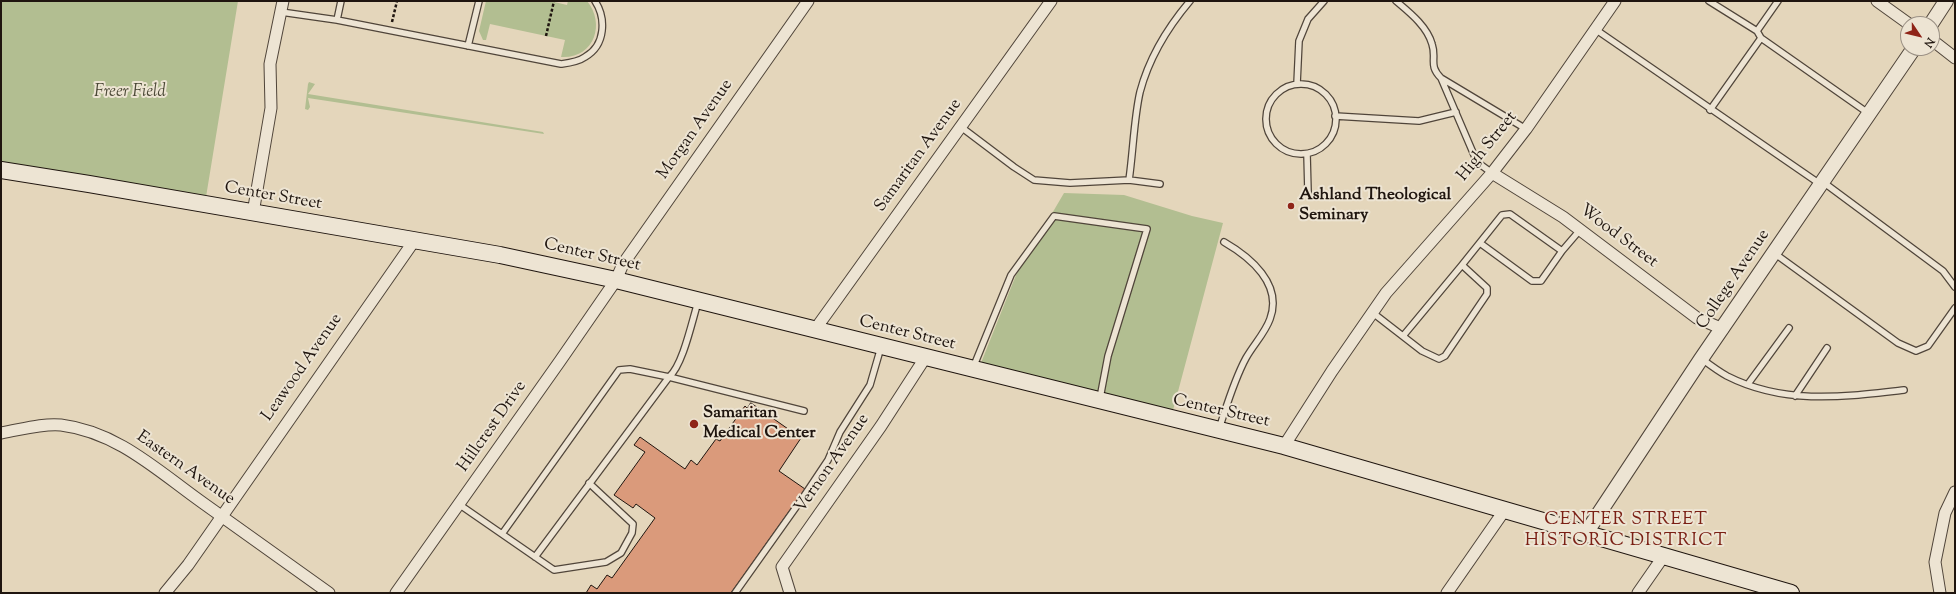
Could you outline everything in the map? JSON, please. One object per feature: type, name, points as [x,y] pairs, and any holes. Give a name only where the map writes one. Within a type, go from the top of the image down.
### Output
[{"type":"main road","name":"Center Street","points":[[1,170],[500,255],[616,280],[814,331],[1284,446],[1504,511],[1586,533],[1662,557],[1791,593]]},
{"type":"street","name":"Morgan Avenue","points":[[616,280],[623,264],[808,1]]},
{"type":"street","name":"Samaritan Avenue","points":[[814,331],[1051,1]]},
{"type":"street","name":"High Street","points":[[1284,446],[1332,371],[1386,293],[1492,173],[1526,129],[1615,1]]},
{"type":"street","points":[[1877,1],[1900,18]]},
{"type":"street","points":[[1936,16],[1946,1]]},
{"type":"street","points":[[252,213],[271,108],[270,64],[282,6]]},
{"type":"street","points":[[1940,46],[1955,58]]},
{"type":"street","name":"College Avenue","points":[[1586,533],[1701,359],[1723,329],[1868,113],[1908,56]]},
{"type":"street","name":"Wood Street","points":[[1492,173],[1544,204],[1697,318],[1723,329]]},
{"type":"street","name":"Leawood Avenue","points":[[165,593],[188,564],[414,241]]},
{"type":"street","name":"Hillcrest Drive","points":[[396,593],[460,505],[616,280]]},
{"type":"street","name":"Vernon Avenue","points":[[790,593],[782,568],[881,426],[925,358]]},
{"type":"street","name":"Eastern Avenue","points":[[1,433],[54,425],[76,428],[120,444],[134,452],[329,593]]},
{"type":"street","points":[[1940,593],[1935,562],[1945,513],[1955,492]]},
{"type":"street","points":[[1447,593],[1504,511]]},
{"type":"street","points":[[1638,593],[1662,557]]},
{"type":"lane","points":[[337,20],[341,1]]},
{"type":"lane","points":[[468,46],[479,1]]},
{"type":"lane","points":[[282,6],[337,20],[561,64],[574,62],[587,57],[595,47],[602,34],[603,21],[600,9],[595,1]]},
{"type":"lane","points":[[1129,180],[1140,92],[1153,55],[1173,21],[1190,1]]},
{"type":"lane","points":[[1297,84],[1299,41],[1308,19],[1324,1]]},
{"type":"lane","points":[[1396,1],[1422,25],[1430,39],[1433,46],[1432,64],[1436,73],[1526,129]]},
{"type":"lane","points":[[1709,1],[1757,31],[1761,38],[1868,113]]},
{"type":"lane","points":[[1757,31],[1778,1]]},
{"type":"lane","points":[[1595,29],[1710,110],[1821,183],[1943,271],[1955,288]]},
{"type":"lane","points":[[1710,110],[1761,38]]},
{"type":"lane","points":[[1442,78],[1477,162],[1492,173]]},
{"type":"lane","points":[[1297,84],[1312,86],[1324,92],[1331,102],[1335,116],[1333,132],[1328,140],[1318,150],[1307,154],[1296,154],[1286,151],[1274,142],[1268,133],[1266,122],[1266,113],[1277,93],[1287,86],[1297,84]]},
{"type":"lane","points":[[1335,116],[1419,121],[1456,112]]},
{"type":"lane","points":[[961,127],[1014,167],[1034,180],[1070,183],[1129,180],[1160,184]]},
{"type":"lane","points":[[1307,154],[1308,192]]},
{"type":"lane","points":[[1403,336],[1502,215],[1510,214],[1562,251]]},
{"type":"lane","points":[[972,370],[1011,275],[1054,216],[1147,229],[1108,356],[1099,401]]},
{"type":"lane","points":[[1480,243],[1532,281],[1541,281],[1562,251],[1580,230]]},
{"type":"lane","points":[[1219,431],[1232,388],[1246,358],[1270,320],[1273,305],[1270,287],[1264,275],[1241,252],[1224,242]]},
{"type":"lane","points":[[1774,253],[1898,343],[1916,351],[1928,346],[1955,308]]},
{"type":"lane","points":[[1373,313],[1422,351],[1439,358],[1445,356],[1487,294],[1486,288],[1462,265]]},
{"type":"lane","points":[[535,557],[669,377],[675,372],[681,359],[698,301]]},
{"type":"lane","points":[[1748,384],[1789,328]]},
{"type":"lane","points":[[735,593],[828,460],[840,432],[870,385],[881,347]]},
{"type":"lane","points":[[1795,396],[1827,348]]},
{"type":"lane","points":[[1701,359],[1727,376],[1748,384],[1795,396],[1820,398],[1904,390]]},
{"type":"lane","points":[[502,534],[619,370],[630,369],[669,377],[804,411]]},
{"type":"lane","points":[[460,505],[554,570],[606,562],[621,553],[632,533],[633,524],[589,483]]},
{"type":"path","points":[[390,31],[397,1]]},
{"type":"path","points":[[546,36],[554,1]]},
{"type":"green space","name":"Freer Field","points":[[1,1],[238,1],[206,197],[1,165]]},
{"type":"green space","points":[[486,1],[550,1],[567,5],[568,1],[587,1],[593,10],[596,20],[594,38],[589,46],[582,52],[572,56],[561,57],[565,40],[490,24],[486,40],[483,40],[479,31]]},
{"type":"green space","points":[[309,82],[315,84],[308,94],[543,132],[544,134],[308,98],[310,107],[308,110],[305,109]]},
{"type":"green space","points":[[1064,193],[1124,195],[1192,216],[1223,223],[1172,414],[979,368],[1016,275]]},
{"type":"building","points":[[751,403],[801,438],[779,471],[805,489],[731,593],[586,593],[591,585],[597,589],[607,575],[612,578],[655,518],[636,504],[633,508],[614,495],[645,452],[634,445],[640,437],[685,469],[691,460],[697,465],[716,439],[720,441],[745,406],[747,408]]},
{"type":"place","name":"Ashland Theological Seminary","points":[[1291,206]]},
{"type":"place","name":"Samaritan Medical Center","points":[[694,424]]},
{"type":"district","name":"CENTER STREET HISTORIC DISTRICT","points":[[1626,531]]}]
